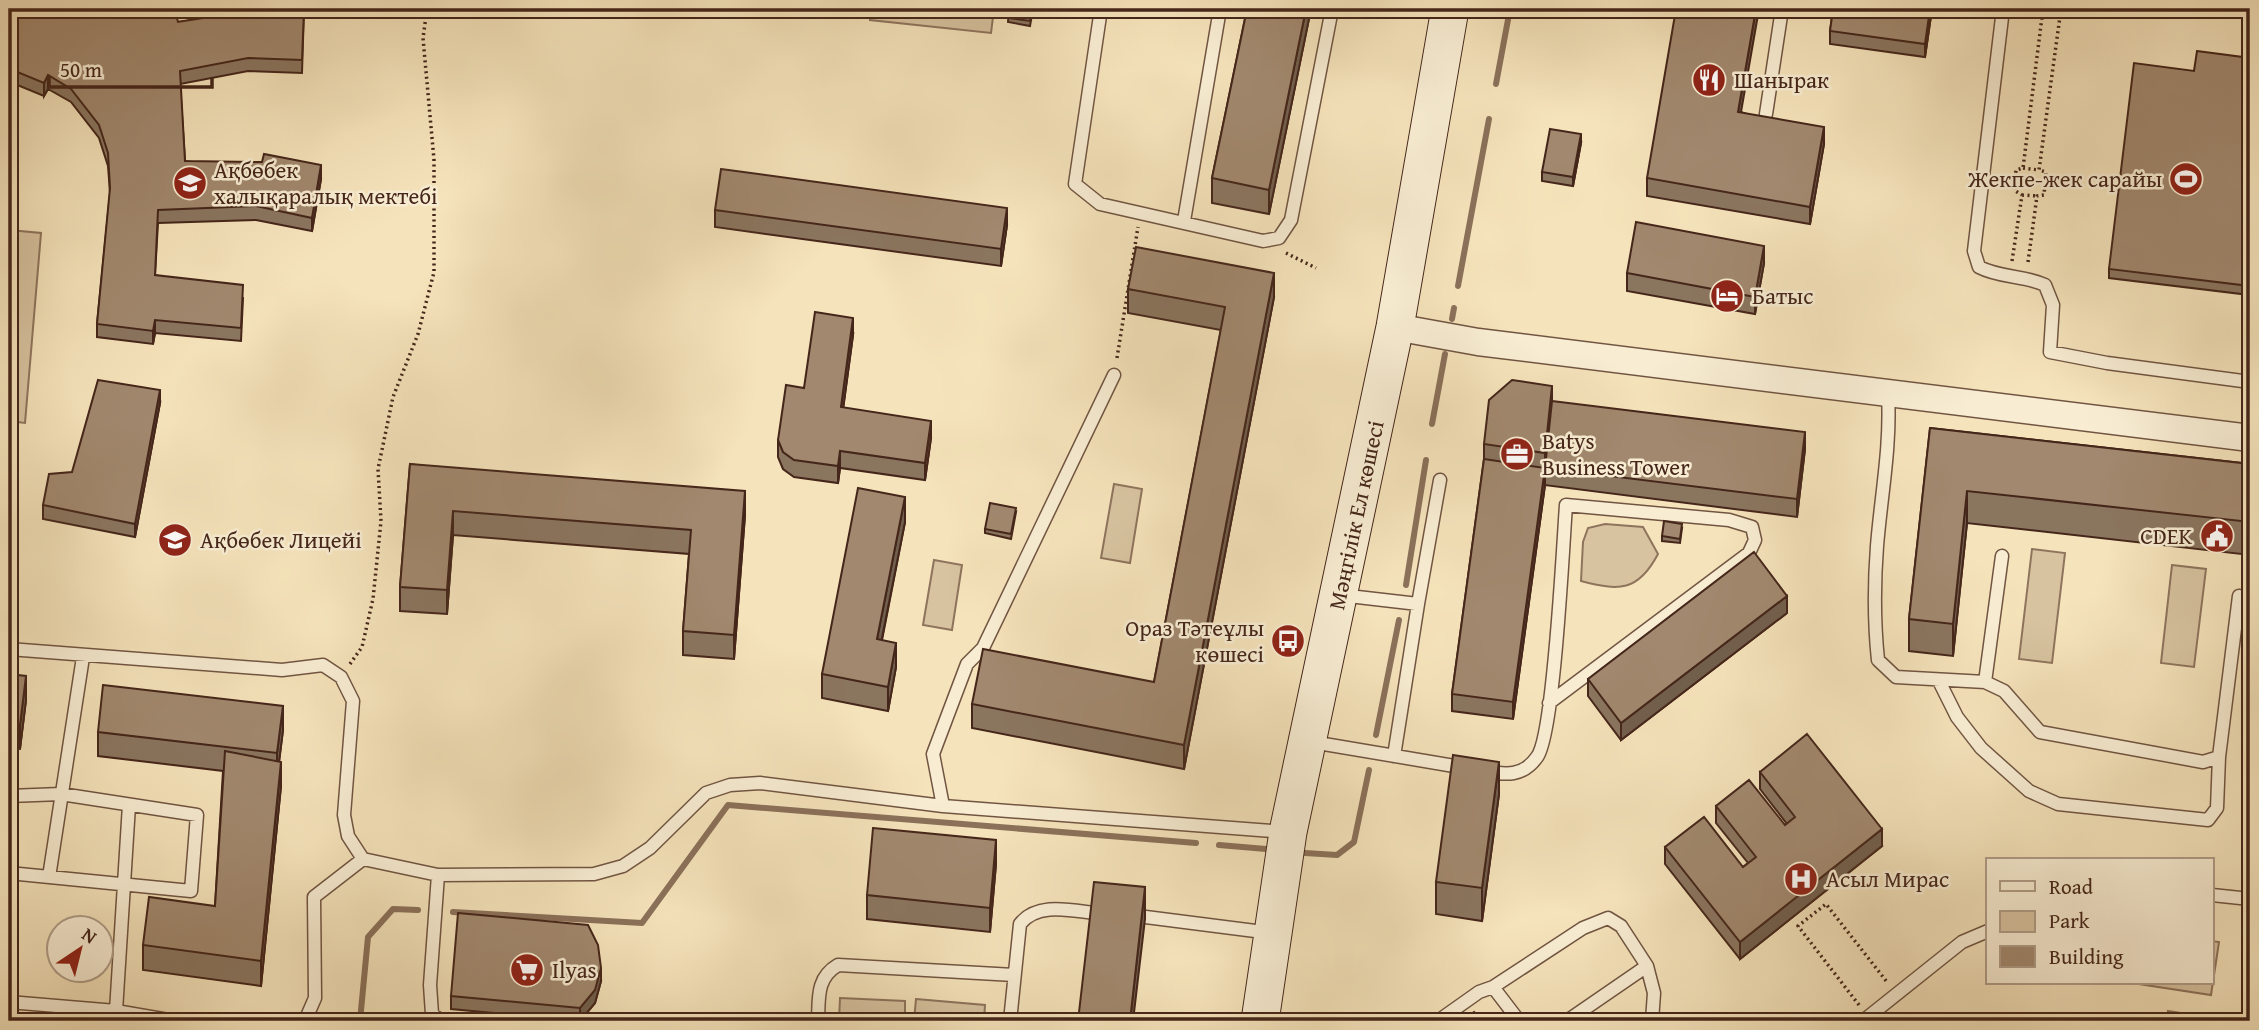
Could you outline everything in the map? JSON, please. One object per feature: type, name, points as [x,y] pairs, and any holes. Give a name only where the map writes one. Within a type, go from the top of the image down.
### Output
[{"type":"street","name":"Мәңгілік Ел көшесі","points":[[1260,1021],[1288,832],[1395,327],[1450,9]]},
{"type":"street","points":[[1395,327],[1478,342],[2250,438]]},
{"type":"lane","points":[[1101,9],[1075,184],[1100,204],[1263,241],[1279,238],[1291,220],[1332,9]]},
{"type":"lane","points":[[1184,221],[1220,9]]},
{"type":"lane","points":[[1766,114],[1782,9]]},
{"type":"lane","points":[[2003,9],[1974,251],[1979,267],[1994,275],[2026,277],[2045,285],[2053,305],[2050,352],[2107,363],[2250,382]]},
{"type":"lane","points":[[943,806],[933,754],[967,664],[983,648],[1114,375]]},
{"type":"lane","points":[[1888,395],[1890,426],[1877,547],[1873,619],[1878,660],[1896,677],[1985,681],[2004,691],[2040,732],[2203,762],[2219,757]]},
{"type":"lane","points":[[1394,756],[1440,480]]},
{"type":"lane","points":[[1308,741],[1509,776],[1525,770],[1539,755],[1549,704],[1566,505],[1729,520],[1752,527],[1755,540],[1749,553],[1549,704]]},
{"type":"lane","points":[[1985,681],[2002,556]]},
{"type":"lane","points":[[1339,595],[1418,604]]},
{"type":"lane","points":[[1939,681],[1957,717],[1981,748],[2029,791],[2058,804],[2208,820],[2217,808],[2219,757],[2239,596]]},
{"type":"lane","points":[[9,649],[83,657],[282,670],[323,665],[341,677],[353,701],[344,815],[348,836],[363,859],[438,875],[594,874],[624,866],[650,848],[706,793],[730,785],[760,783],[943,806],[1288,832]]},
{"type":"lane","points":[[49,877],[83,657]]},
{"type":"lane","points":[[9,796],[61,794],[197,815],[191,891],[9,873]]},
{"type":"lane","points":[[116,1011],[129,805]]},
{"type":"lane","points":[[305,1021],[315,998],[314,897],[363,859]]},
{"type":"lane","points":[[438,875],[430,985],[432,1014],[441,1021]]},
{"type":"lane","points":[[2214,895],[2250,899]]},
{"type":"lane","points":[[1010,1021],[1020,924],[1027,914],[1038,909],[1166,918],[1272,933]]},
{"type":"lane","points":[[1438,1021],[1479,992],[1493,987],[1583,928],[1608,918],[1621,926],[1647,966],[1654,993],[1652,1021]]},
{"type":"lane","points":[[1866,1019],[1962,942],[1986,931]]},
{"type":"lane","points":[[818,1021],[820,985],[826,972],[838,965],[1014,975]]},
{"type":"lane","points":[[1567,1021],[1647,966]]},
{"type":"lane","points":[[1493,987],[1520,1021]]},
{"type":"lane","points":[[9,1002],[116,1011],[174,1021]]},
{"type":"path","points":[[341,677],[362,647],[365,635],[373,599],[381,521],[378,469],[393,397],[418,334],[434,272],[433,160],[423,38],[427,9]]},
{"type":"path","points":[[2023,168],[2043,9]]},
{"type":"path","points":[[2039,170],[2061,9]]},
{"type":"path","points":[[2016,170],[2039,170],[2046,172],[2044,195],[2022,195],[2014,190],[2016,170]]},
{"type":"path","points":[[2010,276],[2022,195]]},
{"type":"path","points":[[2026,277],[2037,196]]},
{"type":"path","points":[[1114,375],[1140,215]]},
{"type":"path","points":[[1279,238],[1287,254],[1316,268]]},
{"type":"path","points":[[1866,1019],[1798,926],[1826,904],[1897,994]]},
{"type":"green space","points":[[871,9],[994,9],[991,33],[870,20]]},
{"type":"green space","points":[[9,230],[41,233],[25,423],[9,421]]},
{"type":"green space","points":[[1114,484],[1142,489],[1130,563],[1101,558]]},
{"type":"green space","points":[[1605,524],[1643,527],[1658,554],[1643,576],[1626,586],[1606,586],[1581,581],[1583,542],[1588,528]]},
{"type":"green space","points":[[2032,549],[2065,553],[2052,663],[2019,659]]},
{"type":"green space","points":[[934,560],[962,565],[952,630],[923,625]]},
{"type":"green space","points":[[2172,565],[2206,569],[2194,667],[2161,663]]},
{"type":"green space","points":[[2214,941],[2219,942],[2214,975]]},
{"type":"green space","points":[[2139,984],[2213,984],[2211,995]]},
{"type":"green space","points":[[840,998],[905,1001],[905,1021],[839,1021]]},
{"type":"green space","points":[[916,999],[985,1005],[984,1021],[914,1021]]},
{"type":"green space","points":[[2168,1011],[2218,1019],[2218,1021],[2167,1021]]},
{"type":"building","points":[[9,9],[109,9],[138,17],[175,11],[178,22],[243,12],[243,9],[304,9],[302,60],[248,58],[180,71],[185,161],[262,162],[264,154],[321,165],[312,218],[256,206],[158,210],[155,275],[243,285],[241,328],[155,320],[153,331],[97,324],[110,188],[108,153],[99,125],[71,89],[48,75],[44,83],[9,71]]},
{"type":"building","points":[[1009,9],[1032,9],[1030,21],[1008,18]]},
{"type":"building","points":[[1247,9],[1306,9],[1269,190],[1212,178]]},
{"type":"building","points":[[1676,9],[1756,9],[1738,112],[1824,127],[1810,207],[1647,178]]},
{"type":"building","points":[[1833,9],[1930,9],[1925,44],[1830,31]]},
{"type":"building","name":"Жекпе-жек сарайы","points":[[2197,51],[2250,58],[2250,286],[2109,269],[2134,63],[2194,71]]},
{"type":"building","points":[[1550,129],[1581,134],[1573,177],[1542,172]]},
{"type":"building","points":[[721,169],[1007,208],[1001,249],[715,210]]},
{"type":"building","points":[[1636,222],[1764,246],[1755,297],[1627,273]]},
{"type":"building","points":[[1136,247],[1274,273],[1184,745],[972,704],[983,649],[1154,682],[1225,307],[1128,289]]},
{"type":"building","points":[[815,312],[853,318],[841,407],[931,421],[925,463],[840,451],[838,466],[794,460],[783,452],[778,440],[786,385],[804,388]]},
{"type":"building","points":[[98,380],[160,390],[135,524],[43,505],[49,474],[72,472]]},
{"type":"building","points":[[1512,380],[1552,386],[1545,453],[1484,444],[1489,400]]},
{"type":"building","points":[[1552,401],[1805,432],[1797,499],[1545,468]]},
{"type":"building","points":[[1930,428],[2250,464],[2250,522],[1967,491],[1953,624],[1909,619]]},
{"type":"building","points":[[1484,459],[1545,468],[1513,702],[1452,694]]},
{"type":"building","points":[[410,464],[745,491],[734,635],[683,631],[691,530],[453,511],[447,590],[400,587]]},
{"type":"building","points":[[858,488],[905,497],[877,639],[896,643],[888,687],[822,674]]},
{"type":"building","points":[[990,503],[1016,508],[1011,534],[985,529]]},
{"type":"building","points":[[1664,521],[1682,524],[1680,539],[1662,536]]},
{"type":"building","points":[[1754,552],[1787,596],[1621,723],[1588,679]]},
{"type":"building","points":[[9,674],[26,676],[20,725],[9,724]]},
{"type":"building","points":[[103,685],[283,706],[277,753],[98,732]]},
{"type":"building","points":[[1807,734],[1882,829],[1740,942],[1665,847],[1704,817],[1743,867],[1756,857],[1716,806],[1749,780],[1785,825],[1795,817],[1760,772]]},
{"type":"building","points":[[225,751],[281,762],[261,961],[143,945],[149,897],[215,906]]},
{"type":"building","points":[[1453,755],[1499,762],[1482,888],[1436,882]]},
{"type":"building","points":[[873,828],[996,840],[990,908],[867,895]]},
{"type":"building","points":[[1094,882],[1145,887],[1130,1021],[1078,1021]]},
{"type":"building","name":"Ilyas","points":[[458,913],[588,925],[598,945],[601,968],[595,990],[580,1008],[451,996]]},
{"type":"building","points":[[1474,1012],[1482,1021],[1461,1021]]},
{"type":"waterway","points":[[1496,84],[1510,9]]},
{"type":"waterway","points":[[1458,286],[1489,119]]},
{"type":"waterway","points":[[1452,319],[1454,308]]},
{"type":"waterway","points":[[1432,424],[1445,354]]},
{"type":"waterway","points":[[1406,585],[1426,460]]},
{"type":"waterway","points":[[1376,735],[1399,620]]},
{"type":"waterway","points":[[1305,853],[1337,855],[1354,842],[1369,770]]},
{"type":"waterway","points":[[453,912],[642,923],[728,805],[1196,843]]},
{"type":"waterway","points":[[1219,845],[1266,849]]},
{"type":"waterway","points":[[360,1021],[368,937],[393,909],[418,910]]},
{"type":"place","name":"Шанырак","points":[[1709,80]]},
{"type":"place","name":"Жекпе-жек сарайы","points":[[2186,179]]},
{"type":"place","name":"Ақбөбек халықаралық мектебі","points":[[190,183]]},
{"type":"place","name":"Батыс","points":[[1727,296]]},
{"type":"place","name":"Batys Business Tower","points":[[1517,454]]},
{"type":"place","name":"CDEK","points":[[2217,536]]},
{"type":"place","name":"Ақбөбек Лицейі","points":[[175,540]]},
{"type":"place","name":"Ораз Тәтеұлы көшесі","points":[[1288,641]]},
{"type":"place","name":"Асыл Мирас","points":[[1801,879]]},
{"type":"place","name":"Ilyas","points":[[527,970]]}]
